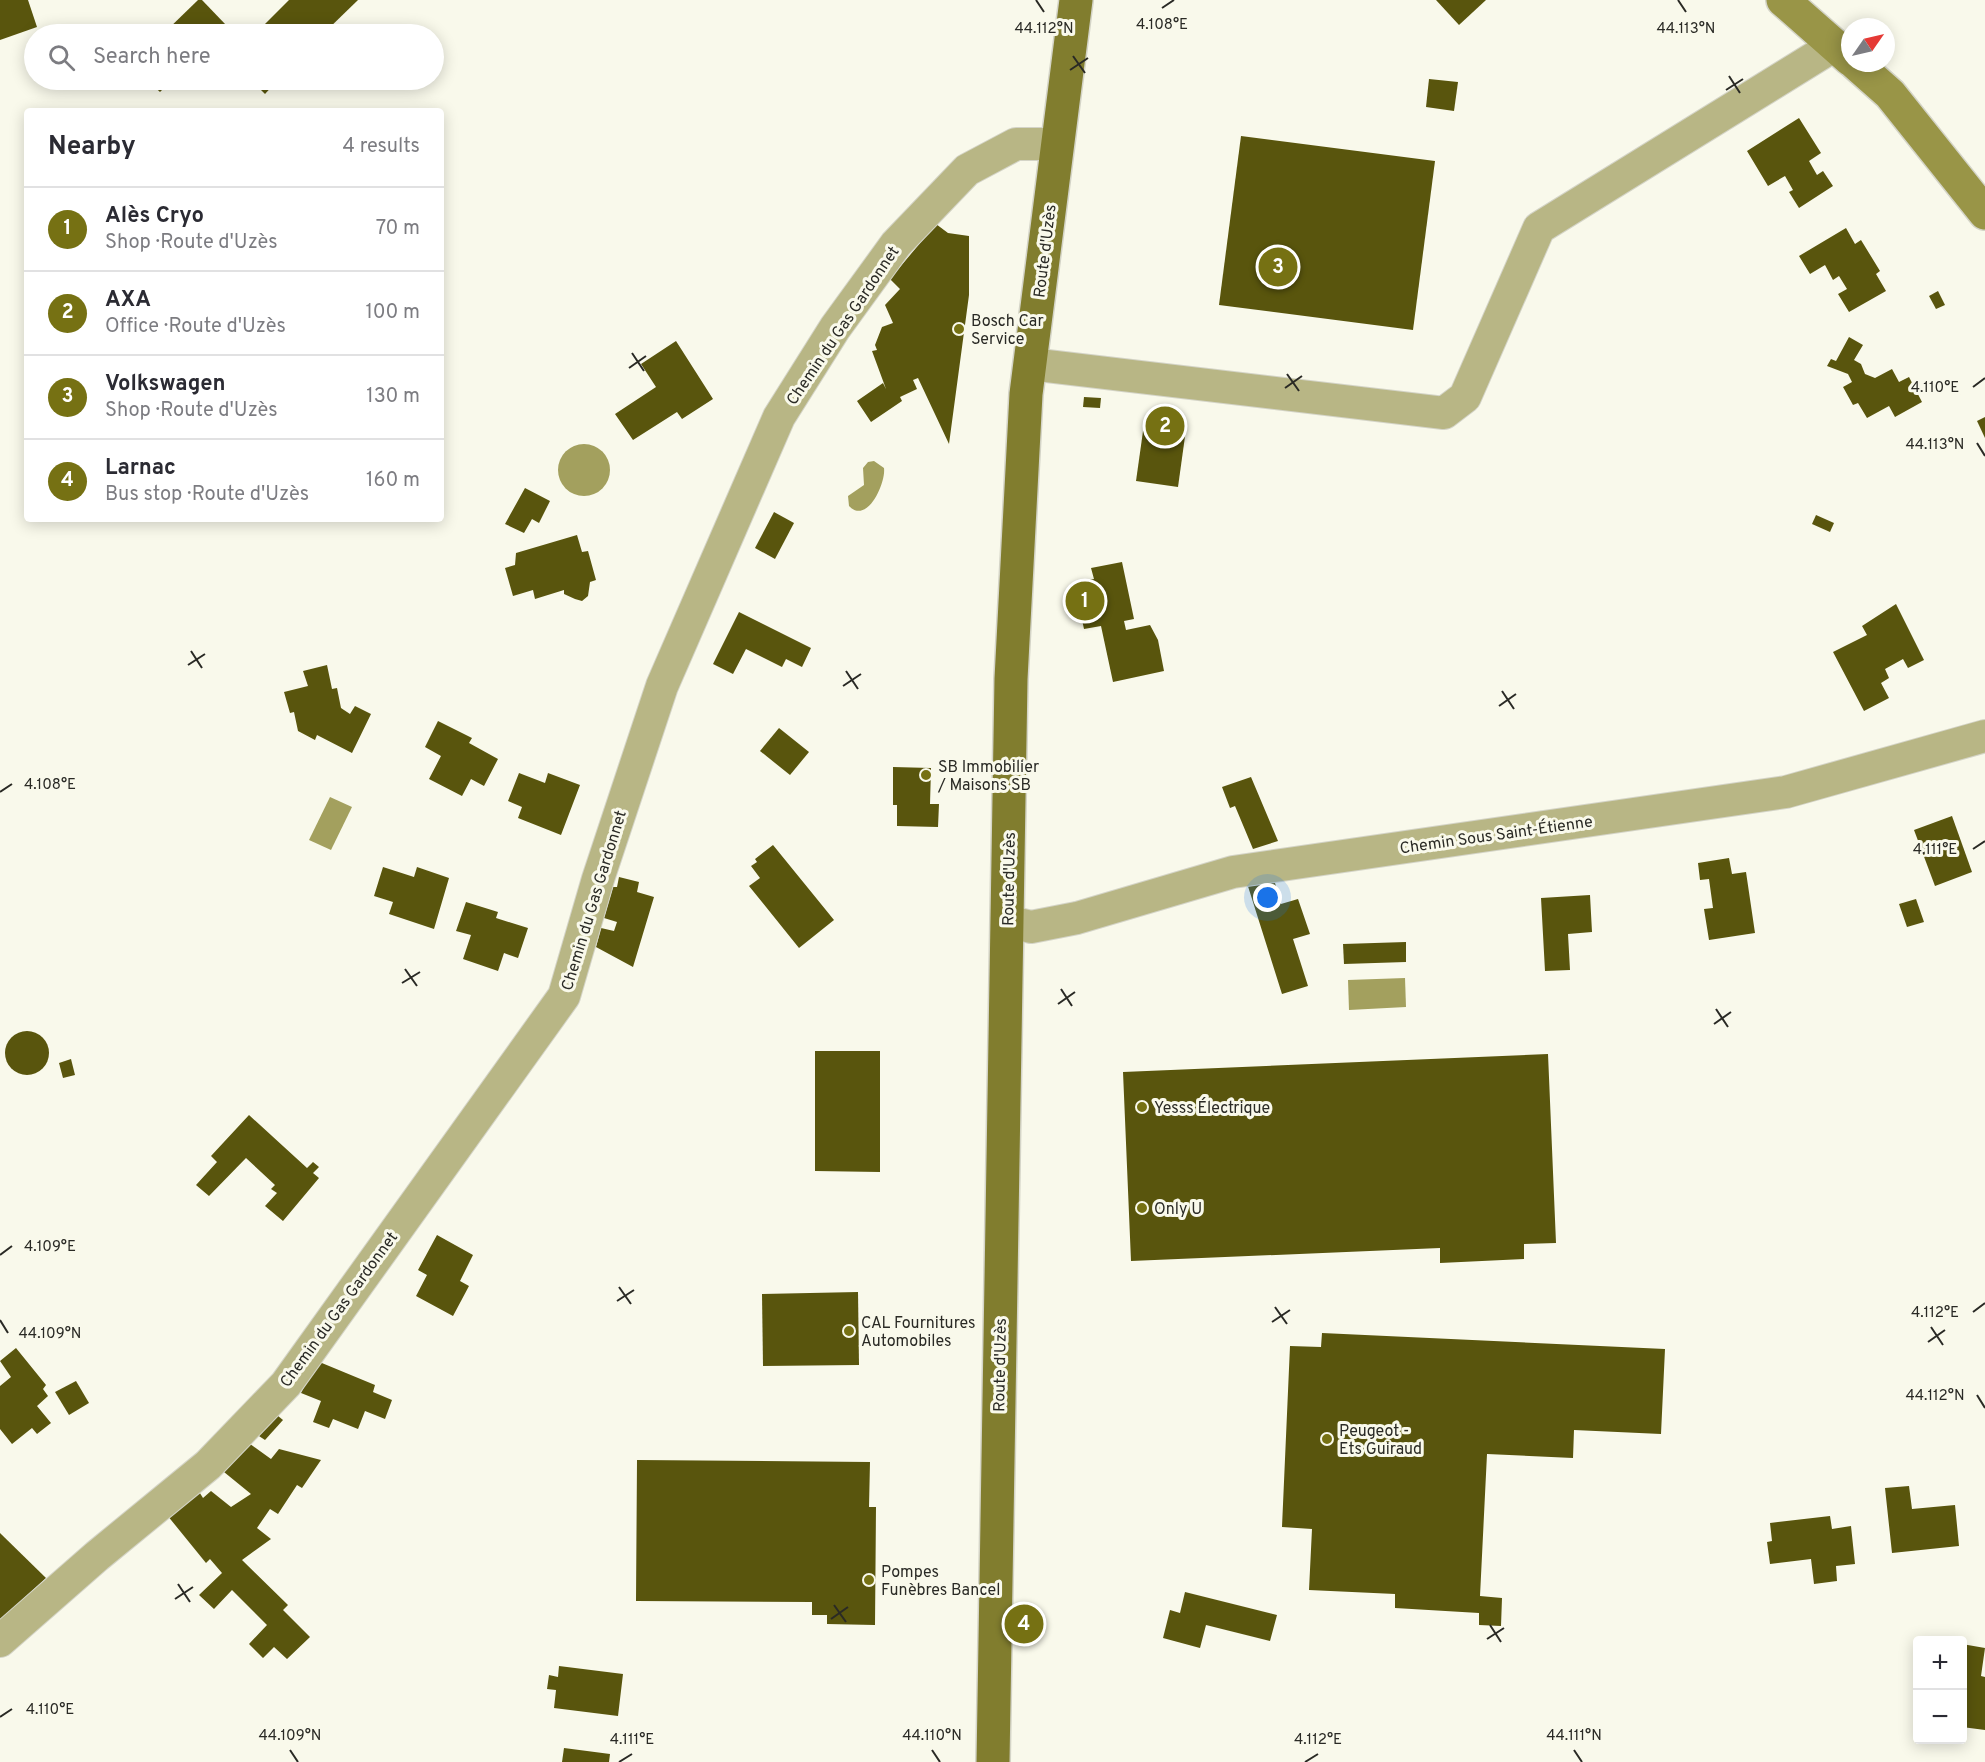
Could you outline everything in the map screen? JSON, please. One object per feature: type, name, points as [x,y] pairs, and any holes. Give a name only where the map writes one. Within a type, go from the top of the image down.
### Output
[{"type":"main road","name":"Route d'Uzès","points":[[993,1762],[1011,680],[1030,364],[1076,0]]},
{"type":"street","points":[[1783,0],[1841,51]]},
{"type":"street","points":[[1030,364],[1444,413],[1466,398],[1539,228],[1841,59]]},
{"type":"street","points":[[1865,72],[1890,94],[1985,213]]},
{"type":"street","name":"Chemin du Gas Gardonnet","points":[[0,1641],[97,1556],[208,1465],[286,1384],[564,996],[598,879],[662,686],[779,417],[835,328],[896,244],[967,170],[1016,144],[1057,144]]},
{"type":"street","name":"Chemin Sous Saint-Étienne","points":[[1007,921],[1031,927],[1077,918],[1233,872],[1786,792],[1985,736]]},
{"type":"shaded area","points":[[579,444],[589,444],[603,451],[610,470],[603,489],[589,496],[579,496],[569,492],[562,485],[558,475],[558,465],[562,455],[569,448]]},
{"type":"shaded area","points":[[874,461],[884,468],[879,492],[869,506],[856,510],[849,506],[848,496],[864,485],[863,468],[868,462]]},
{"type":"shaded area","points":[[330,797],[352,807],[331,850],[309,840]]},
{"type":"shaded area","points":[[1405,978],[1406,1007],[1349,1010],[1348,980]]},
{"type":"building","points":[[0,0],[28,0],[36,24],[24,24],[24,32],[0,40]]},
{"type":"building","points":[[198,0],[202,0],[225,24],[173,24]]},
{"type":"building","points":[[289,0],[358,0],[333,24],[265,24]]},
{"type":"building","points":[[1436,0],[1486,0],[1459,25]]},
{"type":"building","points":[[1429,79],[1458,82],[1454,111],[1426,107]]},
{"type":"building","points":[[1799,118],[1821,153],[1809,161],[1817,175],[1823,171],[1833,186],[1799,208],[1789,192],[1793,190],[1785,176],[1768,186],[1747,151]]},
{"type":"building","points":[[1241,136],[1435,161],[1413,330],[1219,305]]},
{"type":"building","points":[[936,224],[948,233],[969,236],[969,295],[949,444],[918,378],[913,380],[917,389],[900,397],[902,401],[871,422],[857,401],[883,383],[886,389],[872,351],[877,350],[875,345],[882,327],[893,323],[885,305],[900,289],[890,279]]},
{"type":"building","points":[[1846,228],[1855,244],[1861,240],[1880,271],[1876,274],[1886,291],[1849,312],[1838,294],[1847,289],[1839,276],[1833,280],[1825,265],[1810,274],[1799,256]]},
{"type":"building","points":[[1938,291],[1945,305],[1936,309],[1929,296]]},
{"type":"building","points":[[1849,337],[1863,345],[1854,360],[1861,364],[1865,374],[1875,378],[1892,369],[1899,382],[1909,377],[1922,402],[1895,417],[1889,406],[1867,418],[1858,403],[1853,405],[1843,387],[1852,382],[1848,374],[1827,366],[1831,359],[1836,361]]},
{"type":"building","points":[[676,341],[713,399],[682,419],[677,412],[633,440],[615,414],[656,387],[641,364]]},
{"type":"building","points":[[1084,397],[1101,398],[1100,408],[1083,407]]},
{"type":"building","points":[[1145,417],[1187,422],[1178,487],[1136,481]]},
{"type":"building","points":[[1985,417],[1985,438],[1977,421]]},
{"type":"building","points":[[525,488],[550,501],[539,523],[532,519],[524,533],[505,524]]},
{"type":"building","points":[[774,512],[794,523],[775,559],[755,548]]},
{"type":"building","points":[[1816,515],[1834,523],[1830,532],[1812,524]]},
{"type":"building","points":[[577,535],[582,552],[588,551],[596,580],[590,582],[588,596],[582,601],[564,594],[564,590],[535,599],[533,590],[513,596],[505,568],[515,565],[516,553]]},
{"type":"building","points":[[1122,562],[1134,619],[1124,621],[1126,630],[1150,625],[1158,640],[1164,671],[1113,682],[1101,626],[1084,629],[1074,583],[1094,579],[1091,568]]},
{"type":"building","points":[[1896,604],[1924,660],[1908,668],[1903,659],[1885,669],[1889,678],[1881,683],[1889,698],[1864,711],[1833,652],[1867,635],[1862,626]]},
{"type":"building","points":[[739,612],[811,648],[802,667],[786,659],[782,667],[746,649],[733,674],[713,664]]},
{"type":"building","points":[[327,665],[332,689],[337,688],[341,708],[350,714],[355,706],[371,714],[352,753],[317,735],[315,740],[298,731],[294,712],[290,713],[284,692],[308,686],[303,671]]},
{"type":"building","points":[[438,721],[472,738],[469,743],[498,759],[484,786],[471,779],[462,796],[429,779],[441,756],[425,747]]},
{"type":"building","points":[[779,728],[809,752],[790,775],[760,751]]},
{"type":"building","points":[[893,767],[931,768],[930,804],[939,804],[938,827],[897,826],[897,805],[893,805]]},
{"type":"building","points":[[519,773],[545,783],[548,773],[580,785],[561,835],[518,818],[522,807],[508,801]]},
{"type":"building","points":[[1251,777],[1278,841],[1253,849],[1235,806],[1230,808],[1222,787]]},
{"type":"building","points":[[1952,816],[1972,872],[1935,886],[1914,830]]},
{"type":"building","points":[[773,845],[834,920],[799,948],[749,886],[760,878],[751,866],[757,862],[755,859]]},
{"type":"building","points":[[1729,858],[1732,874],[1746,872],[1755,933],[1709,940],[1704,909],[1713,908],[1709,879],[1700,880],[1698,863]]},
{"type":"building","points":[[383,867],[414,877],[417,867],[449,878],[434,929],[389,914],[393,902],[374,896]]},
{"type":"building","points":[[1273,876],[1281,904],[1298,899],[1310,934],[1293,939],[1308,986],[1282,994],[1246,880]]},
{"type":"building","points":[[619,877],[639,882],[637,892],[654,897],[633,967],[596,947],[601,928],[614,931],[617,922],[604,918],[613,887],[617,887]]},
{"type":"building","points":[[1590,895],[1592,932],[1568,934],[1570,970],[1545,971],[1541,898]]},
{"type":"building","points":[[1916,899],[1924,922],[1907,927],[1899,904]]},
{"type":"building","points":[[466,902],[498,912],[496,918],[528,928],[518,958],[504,953],[498,971],[463,959],[471,935],[456,931]]},
{"type":"building","points":[[1406,942],[1406,962],[1344,964],[1343,944]]},
{"type":"building","points":[[27,1031],[43,1037],[49,1053],[43,1069],[27,1075],[11,1069],[5,1053],[11,1037]]},
{"type":"building","points":[[815,1051],[880,1051],[880,1172],[815,1171]]},
{"type":"building","points":[[1548,1054],[1556,1243],[1524,1244],[1524,1259],[1440,1263],[1440,1248],[1131,1261],[1123,1072]]},
{"type":"building","points":[[71,1059],[75,1075],[63,1078],[59,1063]]},
{"type":"building","points":[[249,1115],[307,1168],[313,1162],[319,1167],[313,1173],[319,1178],[283,1221],[265,1206],[277,1193],[271,1189],[275,1185],[246,1158],[209,1196],[196,1185],[217,1162],[211,1156]]},
{"type":"building","points":[[437,1235],[473,1255],[460,1281],[469,1286],[453,1316],[416,1296],[427,1275],[418,1270]]},
{"type":"building","points":[[858,1292],[859,1365],[763,1366],[762,1294]]},
{"type":"building","points":[[1322,1333],[1665,1349],[1661,1434],[1574,1430],[1573,1458],[1487,1454],[1480,1596],[1502,1598],[1501,1626],[1479,1625],[1479,1613],[1395,1608],[1395,1594],[1309,1590],[1312,1529],[1282,1527],[1290,1346],[1321,1347]]},
{"type":"building","points":[[16,1348],[46,1385],[43,1389],[48,1396],[37,1406],[51,1423],[37,1434],[32,1428],[12,1444],[0,1429],[0,1386],[11,1377],[0,1361]]},
{"type":"building","points":[[317,1361],[375,1385],[373,1392],[392,1400],[385,1419],[365,1411],[358,1429],[333,1419],[329,1428],[313,1422],[321,1401],[301,1393]]},
{"type":"building","points":[[76,1381],[89,1403],[69,1415],[55,1392]]},
{"type":"building","points":[[272,1411],[283,1420],[265,1440],[253,1432]]},
{"type":"building","points":[[246,1441],[271,1459],[279,1449],[321,1460],[302,1488],[297,1485],[278,1514],[270,1509],[257,1528],[271,1539],[242,1560],[288,1605],[283,1610],[310,1637],[287,1659],[274,1647],[263,1658],[249,1644],[267,1625],[232,1590],[214,1609],[199,1595],[222,1573],[210,1559],[206,1563],[167,1515],[198,1490],[203,1498],[211,1491],[231,1507],[251,1494],[224,1472]]},
{"type":"building","points":[[637,1460],[870,1462],[869,1507],[876,1507],[875,1625],[827,1624],[827,1615],[812,1615],[812,1602],[636,1601]]},
{"type":"building","points":[[1909,1486],[1912,1509],[1955,1505],[1959,1546],[1892,1553],[1885,1488]]},
{"type":"building","points":[[1830,1516],[1832,1529],[1851,1526],[1855,1564],[1836,1566],[1837,1581],[1814,1584],[1811,1559],[1770,1564],[1767,1542],[1772,1541],[1770,1523]]},
{"type":"building","points":[[0,1533],[46,1578],[0,1620]]},
{"type":"building","points":[[1185,1592],[1277,1615],[1270,1641],[1206,1625],[1200,1648],[1163,1638],[1170,1610],[1180,1613]]},
{"type":"building","points":[[1967,1645],[1985,1648],[1981,1676],[1985,1677],[1985,1730],[1967,1728]]},
{"type":"building","points":[[559,1666],[623,1674],[618,1716],[554,1708],[556,1690],[547,1689],[549,1675],[558,1677]]},
{"type":"building","points":[[564,1748],[610,1754],[609,1762],[562,1762]]},
{"type":"place","name":"Volkswagen","points":[[1278,267]]},
{"type":"place","name":"Bosch Car Service","points":[[959,329]]},
{"type":"place","name":"AXA","points":[[1165,426]]},
{"type":"place","name":"Alès Cryo","points":[[1085,601]]},
{"type":"place","name":"SB Immobilier / Maisons SB","points":[[926,775]]},
{"type":"place","name":"Yesss Électrique","points":[[1142,1107]]},
{"type":"place","name":"Only U","points":[[1142,1208]]},
{"type":"place","name":"CAL Fournitures Automobiles","points":[[849,1331]]},
{"type":"place","name":"Peugeot - Ets Guiraud","points":[[1327,1439]]},
{"type":"place","name":"Pompes Funèbres Bancel","points":[[869,1580]]},
{"type":"place","name":"Larnac","points":[[1024,1624]]}]
